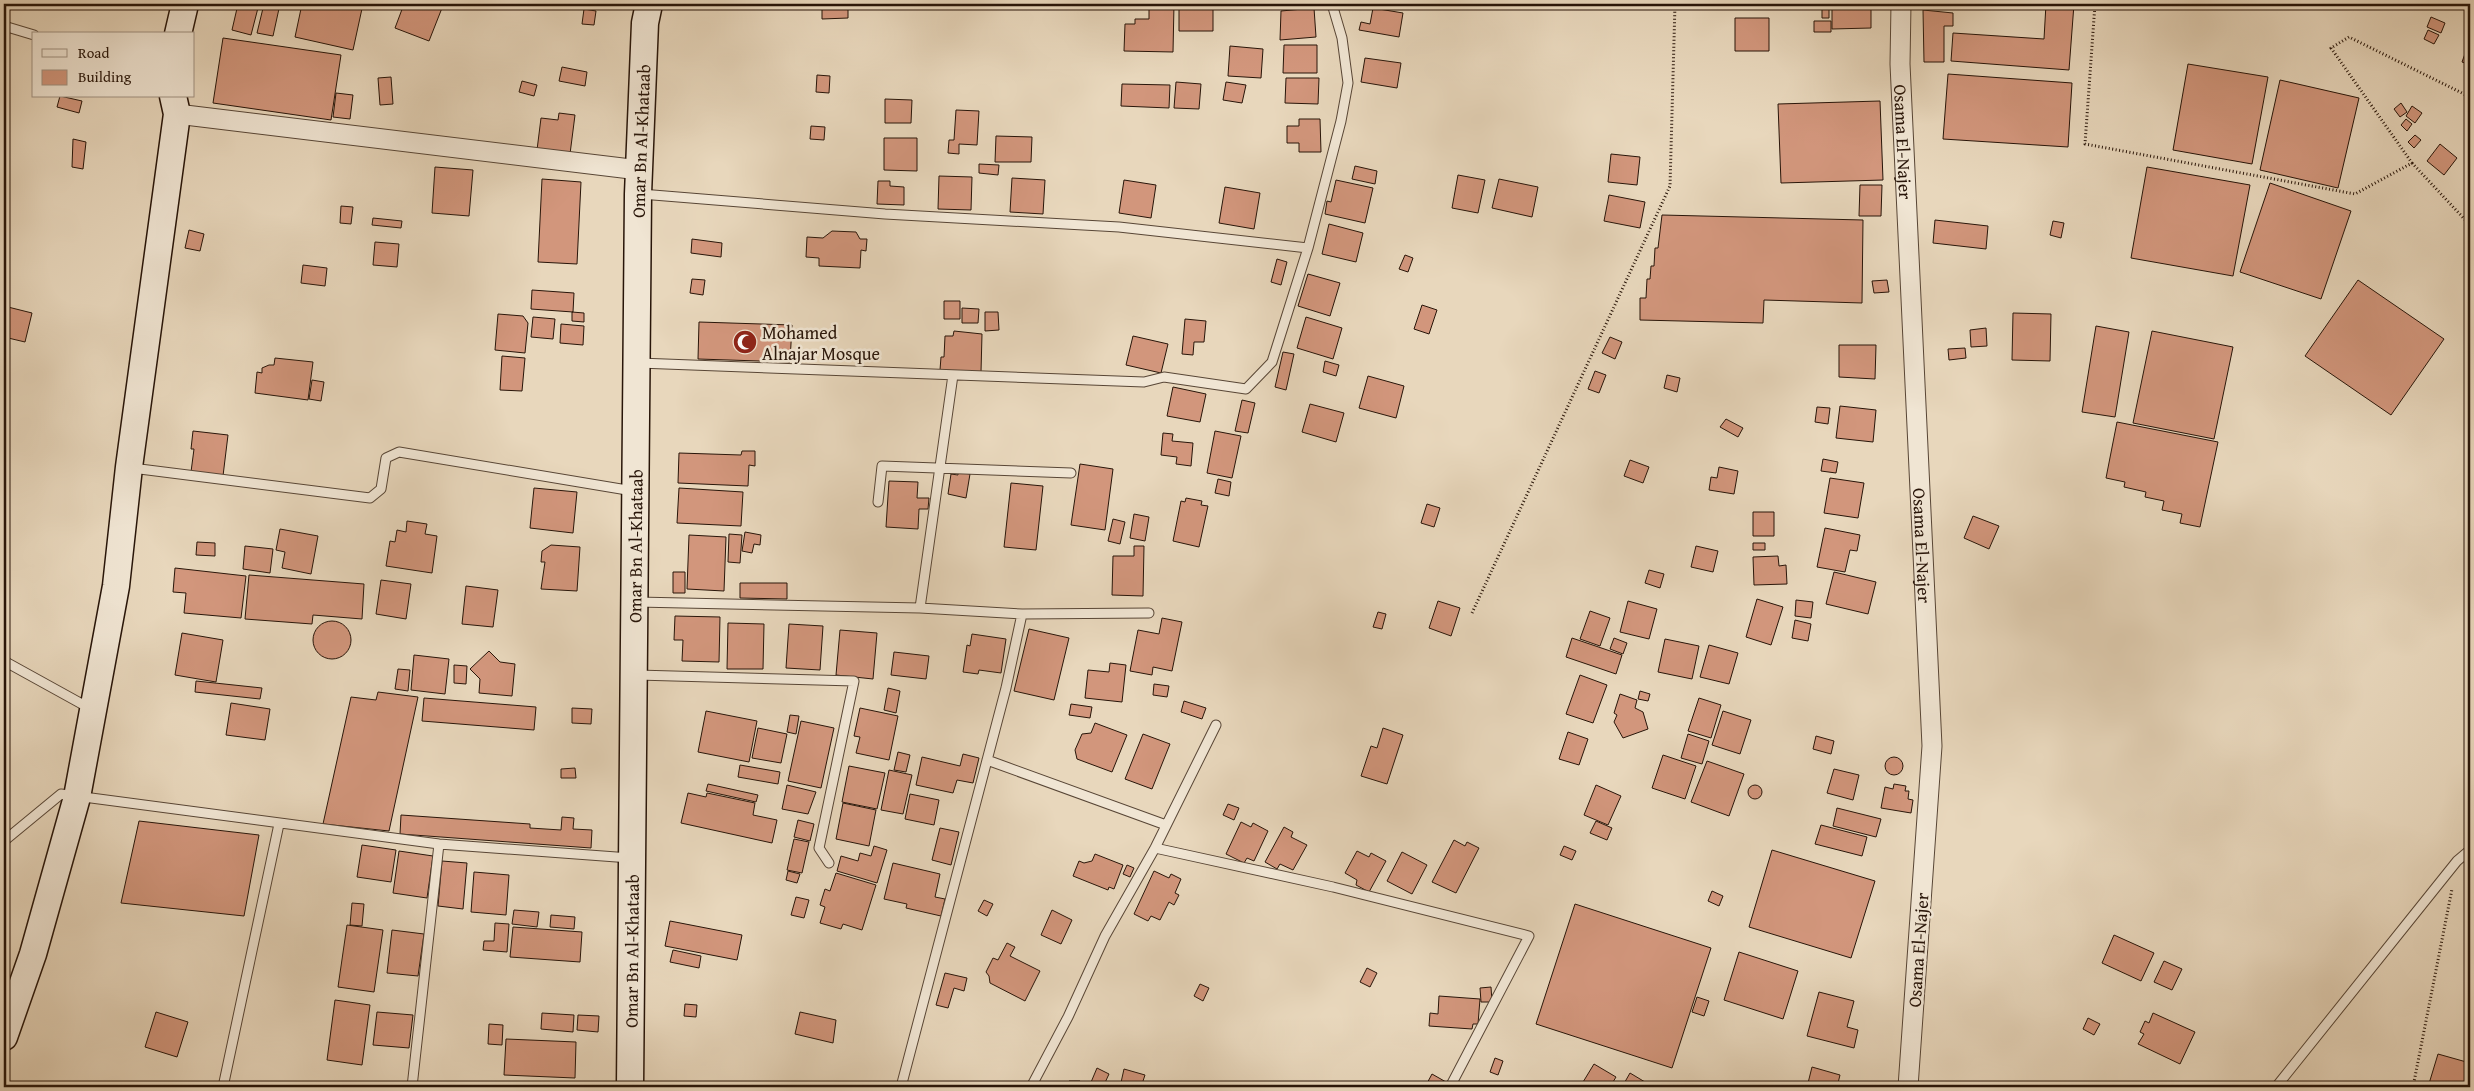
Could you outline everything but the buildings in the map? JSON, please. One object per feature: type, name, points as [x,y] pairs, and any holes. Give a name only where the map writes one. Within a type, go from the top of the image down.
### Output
[{"type":"main road","points":[[178,32],[185,4]]},
{"type":"main road","name":"Omar Bn Al-Khataab","points":[[630,1087],[639,182],[645,23],[648,4]]},
{"type":"main road","points":[[4,1037],[34,954],[77,797],[116,586],[129,467],[175,105]]},
{"type":"street","name":"Osama El-Najer","points":[[1901,4],[1900,64],[1932,746],[1908,1087]]},
{"type":"street","points":[[175,105],[639,182]]},
{"type":"lane","points":[[638,363],[1144,382],[1164,378],[1246,389],[1272,362],[1308,248],[1341,121],[1348,83],[1342,38],[1332,4]]},
{"type":"lane","points":[[4,26],[32,34]]},
{"type":"lane","points":[[639,182],[885,214],[1119,227],[1308,248]]},
{"type":"lane","points":[[920,608],[938,467],[953,375]]},
{"type":"lane","points":[[129,467],[370,498],[381,489],[386,458],[399,452],[637,491]]},
{"type":"lane","points":[[878,502],[882,466],[1071,473]]},
{"type":"lane","points":[[635,602],[920,608],[1022,614],[1149,613]]},
{"type":"lane","points":[[901,1087],[1006,688],[1022,614]]},
{"type":"lane","points":[[4,662],[92,709]]},
{"type":"lane","points":[[634,675],[854,681],[820,848],[829,863]]},
{"type":"lane","points":[[1031,1087],[1068,1017],[1105,936],[1155,848],[1216,725]]},
{"type":"lane","points":[[987,760],[1166,825]]},
{"type":"lane","points":[[4,841],[61,794],[439,844],[633,858]]},
{"type":"lane","points":[[223,1087],[279,824]]},
{"type":"lane","points":[[412,1087],[439,844]]},
{"type":"lane","points":[[1155,848],[1333,887],[1529,936],[1450,1087]]},
{"type":"lane","points":[[2276,1087],[2457,861],[2470,850]]},
{"type":"path","points":[[1472,613],[1670,186],[1675,4]]},
{"type":"path","points":[[2095,4],[2085,144],[2355,194],[2412,163]]},
{"type":"path","points":[[2470,97],[2350,37],[2331,48],[2412,163],[2470,225]]},
{"type":"path","points":[[2413,1087],[2457,861]]},
{"type":"place","name":"Mohamed Alnajar Mosque","points":[[745,342]]}]
